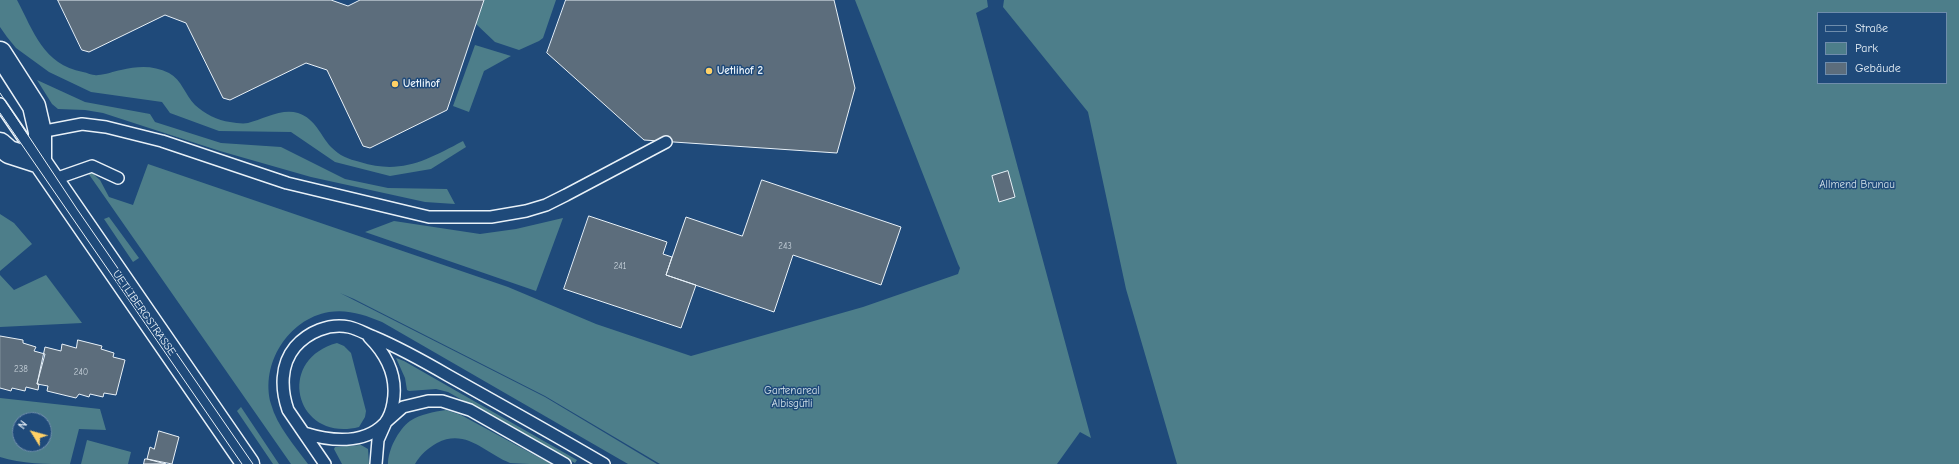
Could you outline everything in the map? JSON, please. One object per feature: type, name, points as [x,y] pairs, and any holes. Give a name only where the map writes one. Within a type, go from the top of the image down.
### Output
[{"type":"main road","points":[[0,54],[34,106],[46,171]]},
{"type":"main road","points":[[0,144],[8,152],[46,171]]},
{"type":"main road","name":"UETLIBERGSTRASSE","points":[[46,171],[248,464]]},
{"type":"lane","name":"UETLIBERGSTRASSE","points":[[0,104],[46,171]]},
{"type":"lane","points":[[40,132],[82,124],[106,127],[162,141],[287,183],[428,217],[492,217],[526,211],[546,205],[666,142]]},
{"type":"lane","points":[[46,171],[92,166],[118,178]]},
{"type":"lane","points":[[325,464],[288,410],[283,390],[284,370],[292,350],[309,335],[329,327],[348,327],[404,350],[604,464]]},
{"type":"lane","points":[[367,334],[383,353],[390,365],[394,379],[393,401],[378,440],[376,464]]},
{"type":"lane","points":[[304,433],[322,439],[351,439],[369,432],[386,422],[403,407],[414,403],[442,401],[456,404],[470,410],[565,464]]},
{"type":"green space","points":[[0,0],[17,0],[41,45],[58,62],[69,68],[94,75],[139,67],[151,67],[163,70],[177,80],[195,105],[207,114],[221,120],[235,123],[246,123],[279,113],[298,113],[313,123],[331,147],[338,153],[352,160],[375,166],[388,167],[413,164],[463,141],[466,147],[431,169],[390,176],[335,162],[291,132],[219,131],[170,113],[162,102],[91,92],[49,72],[16,48],[0,27]]},
{"type":"green space","points":[[484,0],[556,0],[543,38],[519,50],[495,42],[476,24]]},
{"type":"green space","name":"Gartenareal Albisgütli","points":[[855,0],[987,0],[988,7],[976,13],[1091,438],[1080,432],[1057,464],[660,464],[545,396],[340,293],[545,397],[657,464],[628,464],[382,322],[356,313],[336,311],[314,316],[301,324],[280,346],[274,359],[270,374],[269,389],[271,404],[277,420],[308,464],[291,464],[88,173],[91,172],[100,180],[109,197],[133,205],[148,164],[508,287],[596,324],[691,356],[863,307],[958,274],[960,268]]},
{"type":"green space","name":"Allmend Brunau","points":[[1004,0],[1959,0],[1959,464],[1177,464],[1126,289],[1088,112],[1003,7]]},
{"type":"green space","points":[[475,45],[511,56],[484,71],[469,112],[453,106]]},
{"type":"green space","points":[[37,80],[85,102],[150,114],[155,122],[221,143],[281,147],[345,179],[388,188],[447,189],[455,204],[425,202],[311,177],[220,151],[103,113],[85,110],[58,109],[52,104]]},
{"type":"green space","points":[[0,214],[14,223],[32,244],[0,271]]},
{"type":"green space","points":[[109,217],[139,258],[133,262],[104,219]]},
{"type":"green space","points":[[563,218],[536,291],[365,232],[394,221],[480,234],[516,229]]},
{"type":"green space","points":[[0,275],[14,290],[46,275],[82,323],[0,327]]},
{"type":"green space","points":[[337,343],[344,346],[351,353],[366,411],[365,417],[359,427],[337,429],[320,423],[308,412],[301,397],[300,381],[305,366],[317,352]]},
{"type":"green space","points":[[396,358],[404,361],[577,460],[575,463],[448,392],[436,389],[407,390],[405,378]]},
{"type":"green space","points":[[0,398],[100,409],[106,430],[79,429],[70,464],[43,464],[0,457]]},
{"type":"green space","points":[[241,407],[279,464],[273,464],[237,411]]},
{"type":"green space","points":[[446,410],[461,415],[551,464],[510,463],[475,444],[457,438],[447,439],[427,449],[415,464],[388,464],[388,459],[394,441],[410,421],[423,415]]},
{"type":"green space","points":[[87,440],[131,452],[128,464],[81,464]]},
{"type":"green space","points":[[361,445],[368,449],[369,464],[342,464],[334,449],[335,447]]},
{"type":"building","name":"Uetlihof","points":[[58,0],[331,0],[348,6],[360,0],[484,0],[447,110],[370,148],[363,146],[327,70],[306,63],[230,100],[223,98],[186,23],[165,15],[89,52],[82,50]]},
{"type":"building","name":"Uetlihof 2","points":[[566,0],[834,0],[855,88],[837,153],[644,140],[547,53]]},
{"type":"building","points":[[1008,171],[1015,197],[999,202],[992,176]]},
{"type":"building","points":[[762,180],[901,227],[881,285],[793,255],[774,312],[666,275],[686,217],[742,236]]},
{"type":"building","points":[[589,216],[667,242],[663,254],[672,257],[666,275],[696,285],[681,328],[564,289]]},
{"type":"building","points":[[0,336],[23,340],[23,343],[36,347],[34,351],[45,354],[37,384],[39,384],[38,390],[26,387],[25,391],[12,388],[11,391],[0,388]]},
{"type":"building","points":[[78,340],[102,346],[101,349],[114,353],[113,357],[125,360],[116,395],[104,393],[103,397],[90,394],[89,397],[79,394],[76,398],[47,391],[48,386],[37,384],[45,347],[61,351],[62,344],[76,348]]},
{"type":"building","points":[[159,431],[179,437],[172,464],[147,459],[150,447],[154,449]]},
{"type":"building","points":[[145,459],[147,459],[166,464],[144,464]]},
{"type":"tram line","points":[[0,93],[77,209],[253,464]]},
{"type":"tram line","points":[[0,113],[242,464]]},
{"type":"place","name":"Uetlihof 2","points":[[709,71]]},
{"type":"place","name":"Uetlihof","points":[[395,84]]}]
